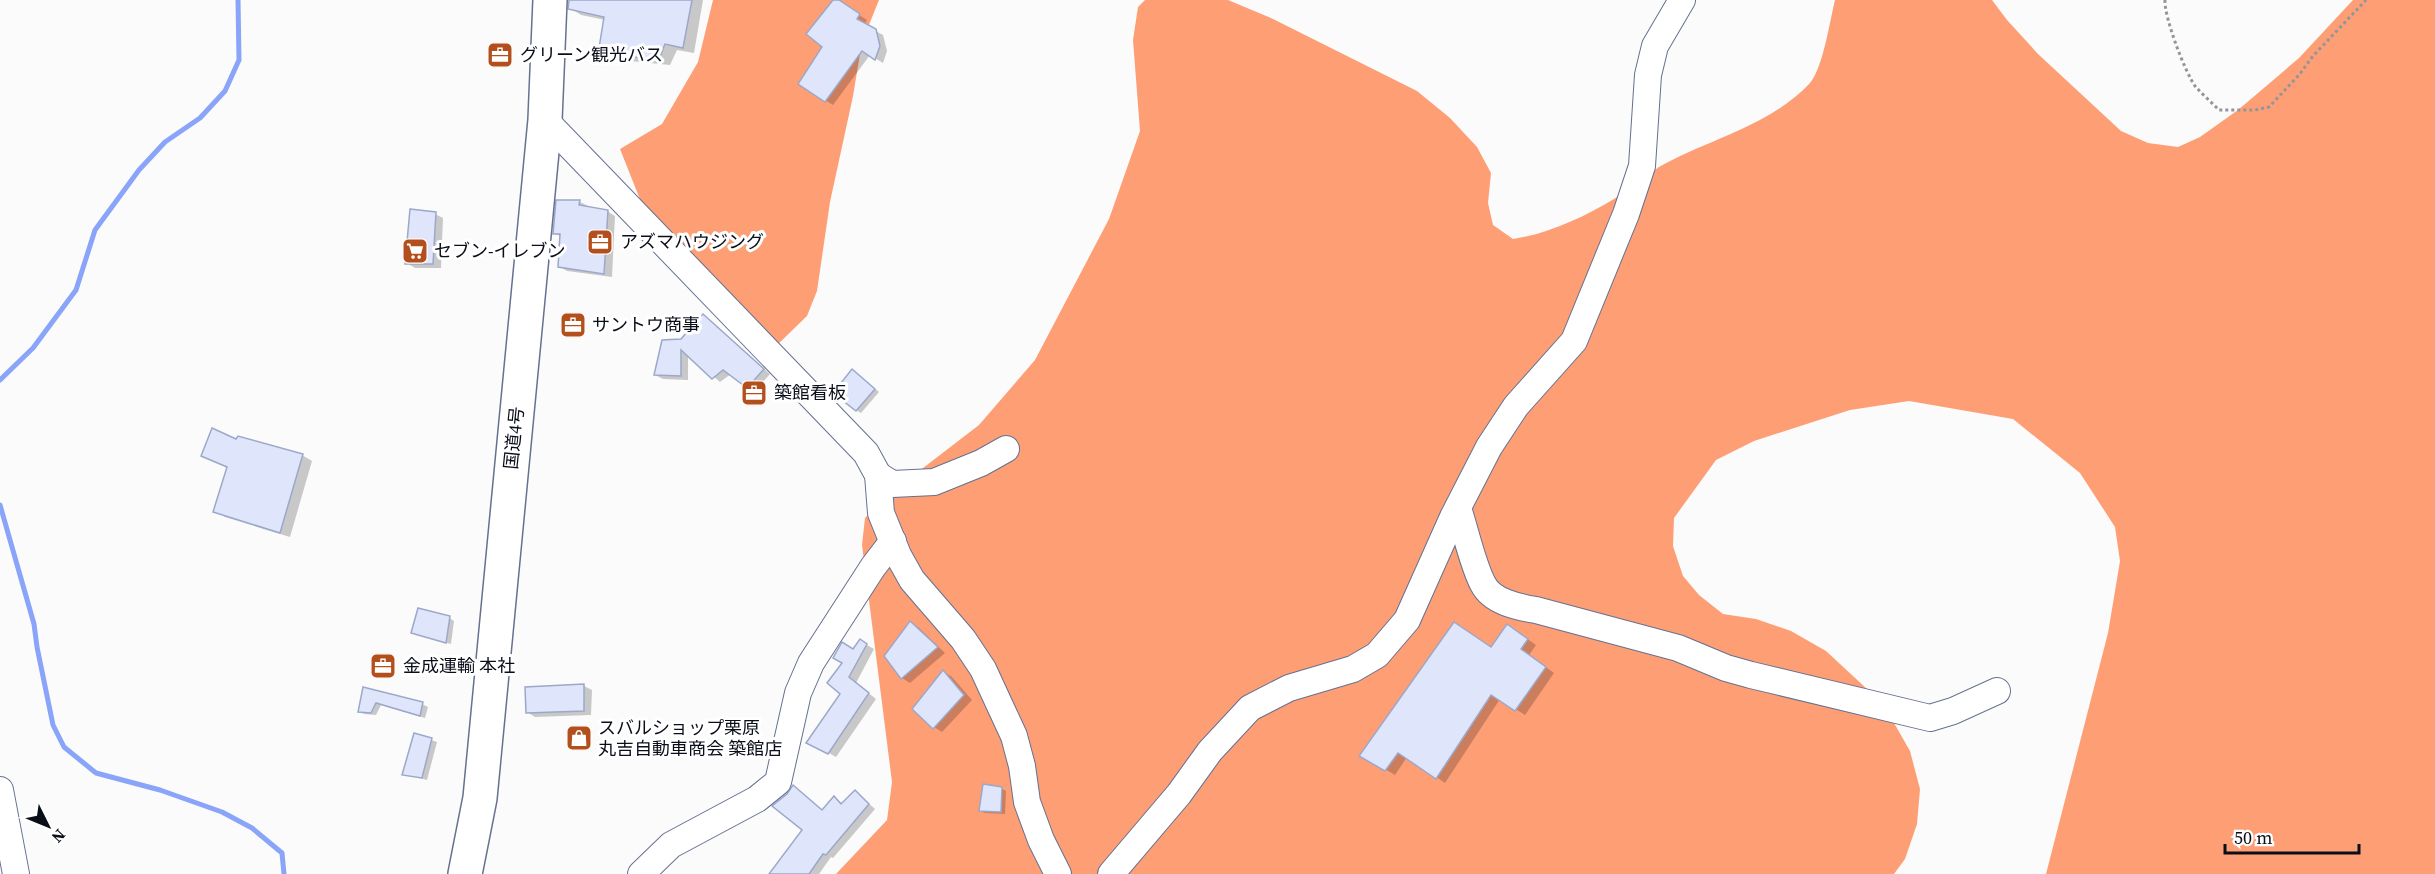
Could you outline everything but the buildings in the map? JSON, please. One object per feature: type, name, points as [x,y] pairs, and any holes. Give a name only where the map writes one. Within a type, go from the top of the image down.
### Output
[{"type":"highway","name":"国道4号","points":[[465,874],[480,798],[545,120],[550,0]]},
{"type":"street","points":[[1111,874],[1179,794],[1210,751],[1250,708],[1289,688],[1353,669],[1377,656],[1407,620],[1458,508],[1489,447],[1516,406],[1574,341],[1626,214],[1642,166],[1648,75],[1655,46],[1682,0]]},
{"type":"street","points":[[545,120],[866,453],[878,475],[881,513],[898,555],[912,580],[963,639],[984,669],[1014,736],[1022,766],[1027,802],[1041,840],[1058,874]]},
{"type":"street","points":[[878,475],[892,484],[934,482],[981,463],[1006,449]]},
{"type":"street","points":[[1458,508],[1483,586],[1495,597],[1516,607],[1536,610],[1678,648],[1726,668],[1751,675],[1930,718],[1953,711],[1997,691]]},
{"type":"street","points":[[641,874],[670,845],[757,799],[778,782],[798,693],[811,663],[873,567],[893,541]]},
{"type":"street","points":[[0,790],[16,874]]},
{"type":"path","points":[[2165,0],[2164,7],[2175,42],[2194,85],[2219,110],[2237,110],[2270,107],[2313,56],[2366,0]]},
{"type":"shaded area","points":[[713,0],[879,0],[862,42],[830,202],[817,291],[807,316],[776,346],[653,232],[620,149],[662,124],[698,62]]},
{"type":"shaded area","points":[[1145,0],[1228,0],[1271,18],[1417,91],[1450,118],[1477,147],[1491,173],[1488,203],[1493,225],[1513,239],[1552,229],[1590,212],[1620,195],[1659,167],[1758,121],[1794,98],[1810,83],[1819,67],[1835,0],[1992,0],[2038,54],[2121,131],[2148,143],[2178,147],[2200,137],[2238,110],[2299,58],[2353,0],[2435,0],[2435,874],[2046,874],[2108,633],[2120,561],[2115,527],[2080,473],[2013,419],[1909,401],[1850,410],[1754,441],[1716,460],[1674,518],[1673,546],[1683,576],[1699,595],[1723,614],[1756,619],[1791,631],[1826,651],[1867,689],[1894,723],[1910,751],[1920,789],[1917,824],[1905,859],[1894,874],[836,874],[887,820],[892,782],[862,545],[865,518],[884,498],[979,425],[1035,360],[1109,219],[1140,131],[1133,40],[1138,7]]},
{"type":"waterway","points":[[0,380],[33,348],[76,290],[95,230],[139,170],[165,142],[200,118],[225,91],[239,60],[238,0]]},
{"type":"waterway","points":[[0,505],[34,624],[53,725],[64,747],[96,773],[160,790],[222,812],[252,828],[282,853],[284,874]]},
{"type":"place","name":"グリーン観光バス","points":[[500,55]]},
{"type":"place","name":"アズマハウジング","points":[[600,242]]},
{"type":"place","name":"セブン-イレブン","points":[[415,251]]},
{"type":"place","name":"サントウ商事","points":[[573,325]]},
{"type":"place","name":"築館看板","points":[[754,393]]},
{"type":"place","name":"金成運輸 本社","points":[[383,666]]},
{"type":"place","name":"スバルショップ栗原 丸吉自動車商会 築館店","points":[[579,738]]}]
